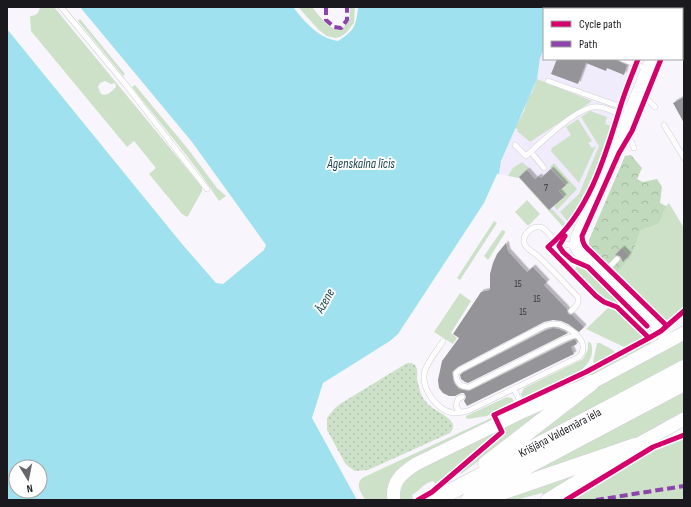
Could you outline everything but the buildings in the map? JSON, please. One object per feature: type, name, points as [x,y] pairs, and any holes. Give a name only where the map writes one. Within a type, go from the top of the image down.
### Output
[{"type":"main road","name":"Krišjāņa Valdemāra iela","points":[[439,498],[684,368]]},
{"type":"main road","points":[[439,498],[591,383]]},
{"type":"main road","name":"Krišjāņa Valdemāra iela","points":[[469,500],[516,472],[684,383]]},
{"type":"main road","points":[[480,500],[635,446]]},
{"type":"street","points":[[650,64],[621,137],[577,238],[576,246],[661,331],[669,341]]},
{"type":"street","points":[[394,500],[394,485],[406,470],[455,444],[524,411],[591,383],[684,332]]},
{"type":"street","points":[[547,500],[635,446],[684,419]]},
{"type":"lane","points":[[61,7],[126,85],[207,189]]},
{"type":"lane","points":[[628,60],[650,64]]},
{"type":"lane","points":[[548,80],[630,114]]},
{"type":"lane","points":[[637,97],[649,101],[654,107]]},
{"type":"lane","points":[[515,145],[526,156],[563,123],[588,107],[598,106],[630,114]]},
{"type":"lane","points":[[664,125],[684,158]]},
{"type":"lane","points":[[621,137],[631,141],[634,148]]},
{"type":"lane","points":[[531,152],[544,168]]},
{"type":"lane","points":[[571,311],[577,306],[579,301],[578,297],[538,255],[526,247],[524,241],[525,236],[529,231],[534,227],[539,227],[543,228],[556,241],[576,246]]},
{"type":"lane","points":[[603,274],[617,259]]},
{"type":"lane","points":[[443,341],[425,370],[427,393],[435,403],[449,411],[460,412],[468,411],[579,357],[582,353],[583,344],[581,339],[576,335],[562,326],[553,324],[544,326],[460,370],[456,374],[456,379],[459,384],[464,387],[469,387],[564,339],[576,335]]},
{"type":"lane","points":[[514,389],[524,411]]},
{"type":"lane","points":[[460,412],[456,406],[458,399],[462,396]]},
{"type":"shaded area","points":[[543,51],[543,60],[634,60],[615,109],[616,113],[608,142],[583,200],[565,229],[519,178],[499,174],[501,161],[537,79],[540,58]]},
{"type":"green space","points":[[40,7],[54,7],[202,187],[202,191],[187,217],[182,214],[149,174],[156,168],[134,141],[127,147],[31,31],[30,16],[36,15]],"holes":[[[105,81],[111,84],[115,83],[116,87],[106,95],[101,94],[98,87],[100,83]]]},
{"type":"green space","points":[[298,7],[312,7],[328,25],[332,28],[341,30],[349,21],[350,7],[355,7],[354,23],[346,33],[340,37],[335,38],[327,36],[319,30]]},
{"type":"green space","points":[[80,19],[125,74],[123,76],[78,21]]},
{"type":"green space","points":[[537,79],[592,101],[530,142],[517,131],[518,129],[515,128],[524,111]]},
{"type":"green space","points":[[135,85],[188,149],[217,188],[226,196],[219,201],[188,157],[132,87]]},
{"type":"green space","points":[[590,111],[607,117],[605,124],[612,126],[594,176],[569,223],[560,212],[579,194],[599,146],[581,117]]},
{"type":"green space","points":[[578,119],[592,141],[588,143],[592,148],[596,146],[579,183],[551,151],[552,148],[571,135],[566,127]]},
{"type":"green space","points":[[631,155],[642,168],[637,179],[643,182],[657,179],[662,187],[660,203],[666,206],[659,223],[641,230],[631,257],[616,274],[589,245],[589,240],[625,156]]},
{"type":"green space","points":[[522,162],[529,168],[520,177],[549,210],[551,208],[567,225],[565,229],[519,178],[508,176],[513,168]]},
{"type":"green space","points":[[554,163],[577,189],[557,210],[554,206],[564,197],[559,191],[566,185],[550,167]]},
{"type":"green space","points":[[527,200],[540,214],[528,226],[515,212]]},
{"type":"green space","points":[[669,203],[684,228],[684,308],[666,322],[616,274],[631,257],[641,230]]},
{"type":"green space","points":[[494,221],[497,223],[460,280],[457,278]]},
{"type":"green space","points":[[502,230],[505,231],[505,233],[488,260],[484,256]]},
{"type":"green space","points":[[577,265],[586,270],[652,335],[647,334],[618,306],[595,293],[574,272]]},
{"type":"green space","points":[[460,293],[471,301],[451,333],[457,338],[453,344],[434,332]]},
{"type":"green space","points":[[610,306],[617,309],[644,336],[645,339],[631,346],[624,347],[586,329]]},
{"type":"green space","points":[[684,339],[684,362],[508,454],[603,382]]},
{"type":"green space","points":[[652,340],[649,345],[592,376],[546,396],[531,400]]},
{"type":"green space","points":[[588,342],[591,343],[592,352],[590,360],[582,370],[523,399],[521,394],[524,388],[583,359],[588,349]]},
{"type":"green space","points":[[597,343],[600,343],[613,350],[615,353],[614,355],[595,364],[593,362]]},
{"type":"green space","points":[[407,363],[411,363],[416,366],[417,379],[425,401],[446,416],[453,424],[453,428],[450,433],[368,470],[355,471],[345,463],[327,430],[327,418],[340,404]]},
{"type":"green space","points":[[684,390],[684,413],[626,443],[520,478]]},
{"type":"green space","points":[[507,397],[512,398],[515,403],[487,416],[466,418],[466,416]]},
{"type":"green space","points":[[561,399],[461,474],[460,472],[505,432],[502,426]]},
{"type":"green space","points":[[491,418],[493,421],[404,465],[389,500],[365,500],[360,492],[359,484],[362,478]]},
{"type":"green space","points":[[497,429],[496,434],[437,485],[433,481],[429,482],[412,495],[413,499],[400,500],[400,489],[411,474]]},
{"type":"green space","points":[[684,439],[684,500],[570,500],[655,449]]},
{"type":"green space","points":[[593,465],[544,497],[542,493],[516,500],[495,500]]},
{"type":"water","points":[[80,7],[293,7],[307,24],[318,33],[324,37],[338,41],[348,34],[354,27],[358,7],[567,7],[543,8],[543,51],[540,58],[537,79],[501,161],[499,174],[497,174],[484,203],[398,334],[390,341],[323,383],[312,418],[357,500],[7,500],[7,29],[182,244],[216,283],[223,284],[264,250],[266,245],[192,142]]},
{"type":"marked path","points":[[326,7],[326,20],[334,27],[341,28],[347,20],[347,7]]},
{"type":"marked path","points":[[596,500],[684,486]]},
{"type":"cycle path","points":[[638,60],[594,183],[574,218],[548,247],[596,296],[604,302],[617,307],[649,338]]},
{"type":"cycle path","points":[[661,60],[632,131],[619,153],[582,236],[583,242],[587,248],[666,325]]},
{"type":"cycle path","points":[[565,236],[559,246],[563,252],[572,260],[588,267],[647,326]]},
{"type":"cycle path","points":[[418,500],[432,492],[502,432],[494,415],[586,372],[649,338],[661,331],[684,311]]},
{"type":"cycle path","points":[[566,500],[653,447],[684,435]]},
{"type":"water label","name":"Āgenskalna līcis","points":[[361,164]]},
{"type":"water label","name":"Āzene","points":[[325,301]]}]
